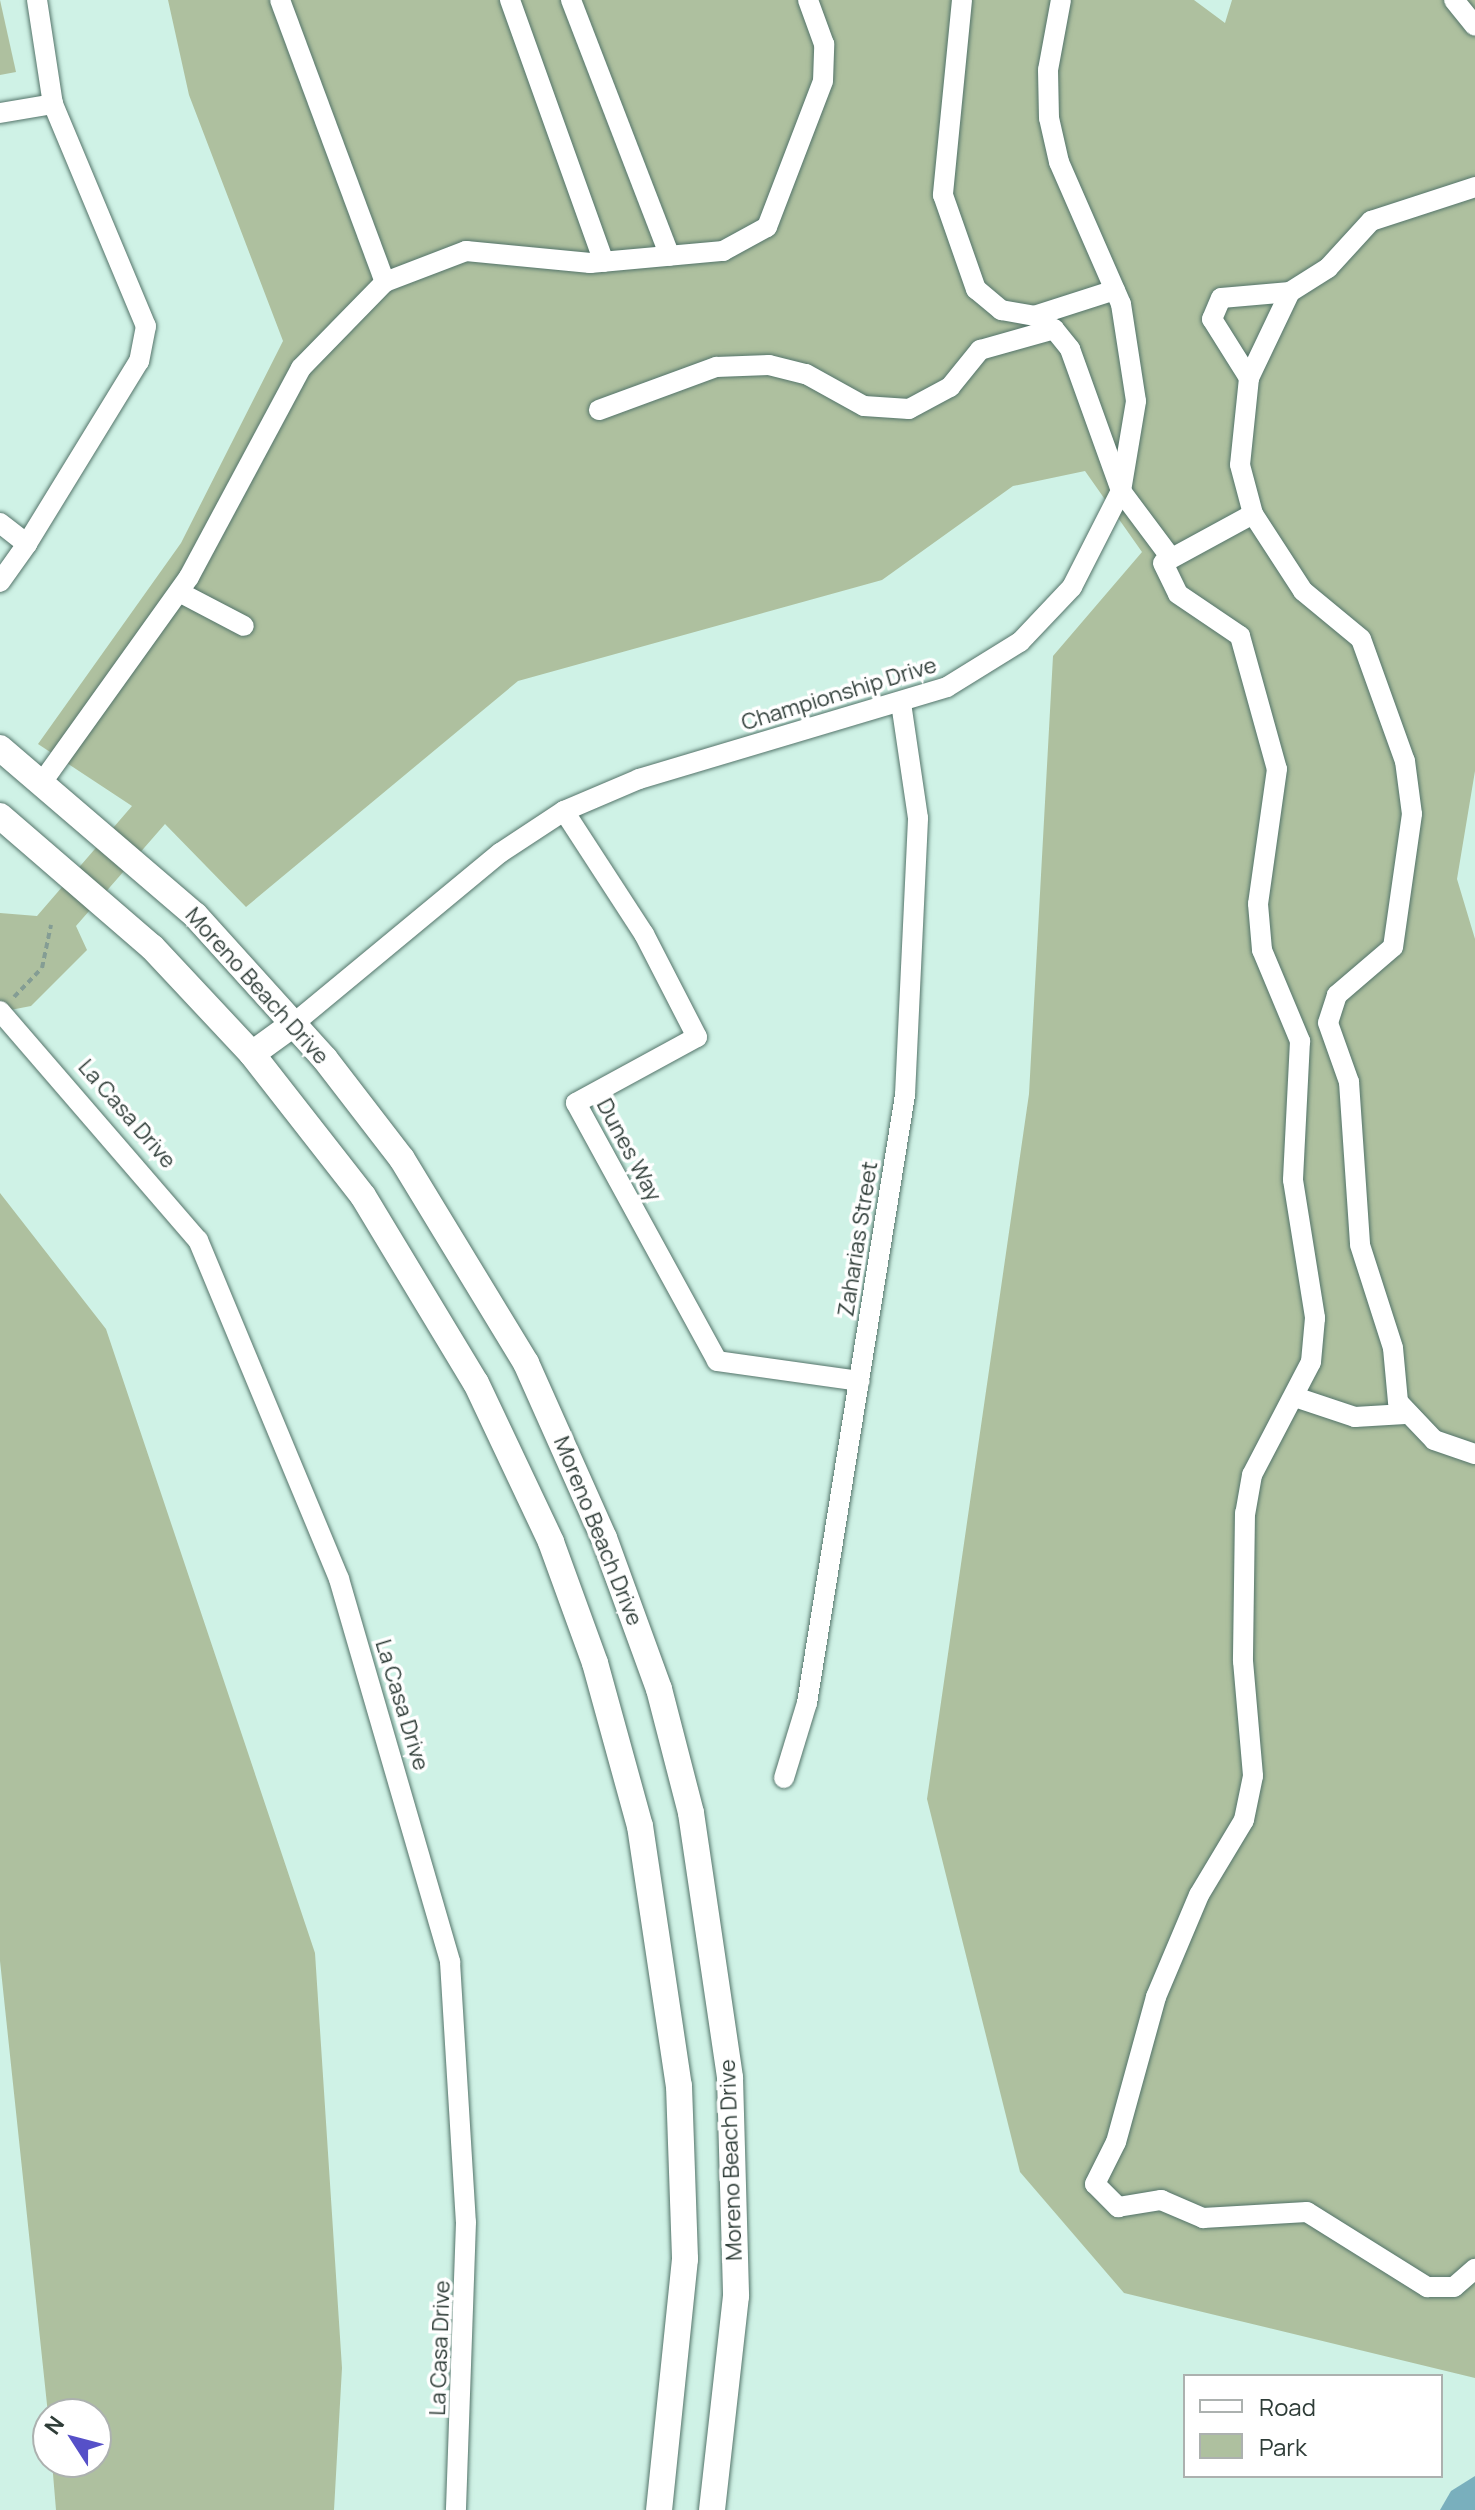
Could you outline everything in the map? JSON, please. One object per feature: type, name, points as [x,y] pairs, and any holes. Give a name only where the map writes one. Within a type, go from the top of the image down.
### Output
[{"type":"main road","name":"Moreno Beach Drive","points":[[0,748],[43,781],[195,915],[292,1025],[402,1159],[478,1275],[568,1450],[659,1689],[691,1813],[731,2093],[736,2296],[712,2510]]},
{"type":"main road","points":[[0,816],[152,947],[252,1054],[363,1196],[432,1303],[551,1542],[595,1663],[640,1826],[679,2086],[685,2259],[659,2510]]},
{"type":"main road","points":[[252,1054],[292,1025]]},
{"type":"street","points":[[0,582],[27,544],[139,361],[146,326],[53,104],[37,0]]},
{"type":"street","points":[[280,0],[385,282]]},
{"type":"street","points":[[510,0],[604,262]]},
{"type":"street","points":[[571,0],[670,256]]},
{"type":"street","points":[[43,781],[179,592],[301,368],[385,282],[466,251],[604,262],[670,256],[747,243],[775,218],[823,81],[824,44],[808,0]]},
{"type":"street","points":[[962,0],[943,195],[976,289],[1001,310],[1034,316],[1115,290]]},
{"type":"street","name":"Championship Drive","points":[[292,1025],[500,853],[564,811],[639,779],[901,703],[980,670],[1047,616],[1088,564],[1121,491],[1136,401],[1132,348],[1115,290],[1059,162],[1049,118],[1048,70],[1061,0]]},
{"type":"street","points":[[1454,0],[1475,26]]},
{"type":"street","points":[[0,113],[53,104]]},
{"type":"street","points":[[1249,378],[1216,336],[1212,319],[1221,298],[1290,292],[1328,268],[1371,221],[1475,187]]},
{"type":"street","points":[[1290,292],[1249,378],[1240,465],[1253,514],[1303,591],[1361,639],[1412,798],[1393,947],[1337,995],[1328,1023],[1354,1118],[1360,1245],[1405,1414],[1434,1440],[1475,1454]]},
{"type":"street","points":[[599,410],[716,367],[769,365],[806,374],[864,406],[909,409],[950,387],[980,350],[1054,329],[1070,349],[1121,491],[1168,554]]},
{"type":"street","points":[[1253,514],[1168,554],[1163,563],[1178,594],[1240,636],[1277,769],[1258,904],[1262,950],[1300,1041],[1293,1180],[1315,1318],[1298,1398],[1263,1452],[1245,1513],[1243,1661],[1253,1776],[1244,1820],[1199,1895],[1156,1997],[1116,2142],[1095,2184],[1118,2207],[1161,2200],[1203,2218],[1307,2212],[1427,2287],[1454,2287],[1475,2269]]},
{"type":"street","points":[[0,523],[27,544]]},
{"type":"street","points":[[179,592],[244,626]]},
{"type":"street","name":"Zaharias Street","points":[[784,1778],[807,1703],[860,1381],[909,1041],[918,818],[901,703]]},
{"type":"street","name":"Dunes Way","points":[[564,811],[644,934],[697,1037],[576,1103],[717,1361],[860,1381]]},
{"type":"street","name":"La Casa Drive","points":[[0,1011],[198,1240],[344,1594],[450,1962],[466,2222],[456,2510]]},
{"type":"street","points":[[1298,1398],[1355,1417],[1405,1414]]},
{"type":"path","points":[[0,998],[31,984],[51,925]]},
{"type":"green space","points":[[0,0],[16,72],[0,75]]},
{"type":"green space","points":[[168,0],[1194,0],[1225,23],[1232,0],[1475,0],[1475,771],[1457,879],[1475,939],[1475,2378],[1124,2293],[1020,2172],[927,1799],[1029,1094],[1053,656],[1142,552],[1085,471],[1013,486],[882,580],[518,681],[246,907],[165,824],[76,926],[87,950],[31,1006],[0,1012],[0,913],[37,916],[132,806],[38,744],[181,543],[283,341],[189,95]]},
{"type":"green space","points":[[0,1193],[106,1329],[315,1953],[342,2368],[334,2510],[56,2510],[53,2478],[112,2478],[112,2398],[46,2398],[0,1961]]},
{"type":"water","points":[[1475,2476],[1475,2510],[1440,2510],[1451,2491]]}]
